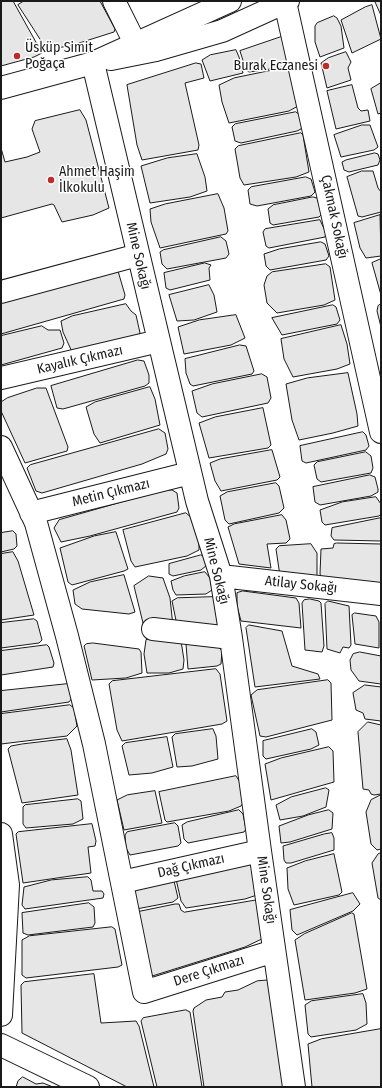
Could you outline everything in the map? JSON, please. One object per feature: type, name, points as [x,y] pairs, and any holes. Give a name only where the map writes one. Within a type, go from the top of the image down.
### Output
[{"type":"main road","points":[[114,1],[135,43]]},
{"type":"main road","points":[[1,88],[93,63],[156,50],[222,31],[287,2]]},
{"type":"main road","name":"Çakmak Sokağı","points":[[287,2],[381,432]]},
{"type":"main road","points":[[93,63],[219,3]]},
{"type":"main road","name":"Mine Sokağı","points":[[93,63],[190,473],[197,501],[221,576],[294,1087]]},
{"type":"main road","points":[[1,292],[138,254]]},
{"type":"main road","name":"Kayalık Çıkmazı","points":[[1,378],[159,341]]},
{"type":"main road","points":[[1,447],[38,530],[84,706],[122,882]]},
{"type":"main road","name":"Metin Çıkmazı","points":[[31,513],[190,473]]},
{"type":"main road","name":"Atilay Sokağı","points":[[221,576],[381,594]]},
{"type":"main road","points":[[153,629],[231,638]]},
{"type":"main road","points":[[1,834],[8,885],[1,1016]]},
{"type":"main road","name":"Dağ Çıkmazı","points":[[122,882],[260,851]]},
{"type":"main road","name":"Dere Çıkmazı","points":[[122,882],[144,992],[274,951]]},
{"type":"main road","points":[[1,1045],[88,1087]]},
{"type":"building","points":[[1,1],[13,1],[42,53],[34,57],[1,66]]},
{"type":"building","points":[[24,1],[100,1],[115,29],[114,32],[73,45],[47,50],[18,5]]},
{"type":"building","points":[[375,1],[381,1],[381,15]]},
{"type":"building","points":[[372,5],[381,39],[352,53],[341,20],[365,7]]},
{"type":"building","points":[[334,16],[337,18],[341,26],[344,48],[320,57],[315,42],[315,26],[317,23]]},
{"type":"building","points":[[281,37],[285,41],[290,62],[284,67],[249,72],[246,70],[240,51]]},
{"type":"building","points":[[236,50],[243,73],[210,81],[202,60],[210,55]]},
{"type":"building","points":[[346,52],[351,62],[348,68],[351,80],[327,88],[321,63],[328,58]]},
{"type":"building","points":[[196,63],[201,64],[204,78],[185,83],[199,145],[198,150],[142,160],[137,145],[127,85]]},
{"type":"building","points":[[289,67],[298,106],[289,111],[229,123],[222,102],[219,85],[234,78]]},
{"type":"building","points":[[381,83],[381,113],[378,114],[371,89]]},
{"type":"building","points":[[352,85],[358,108],[361,111],[368,110],[370,121],[336,129],[327,91]]},
{"type":"building","points":[[80,110],[86,120],[109,208],[93,215],[62,222],[54,205],[52,204],[1,218],[1,148],[5,162],[27,157],[40,152],[32,129],[35,121]]},
{"type":"building","points":[[296,112],[300,115],[303,125],[301,129],[297,131],[241,143],[235,141],[232,127],[235,124]]},
{"type":"building","points":[[362,125],[370,125],[378,147],[374,150],[341,157],[334,135]]},
{"type":"building","points":[[301,133],[303,135],[309,172],[296,177],[244,185],[240,178],[235,149],[238,146]]},
{"type":"building","points":[[375,153],[378,154],[380,160],[378,165],[349,172],[344,170],[342,162]]},
{"type":"building","points":[[197,154],[205,177],[207,191],[190,197],[150,203],[141,166],[167,158]]},
{"type":"building","points":[[362,171],[373,171],[378,188],[381,192],[381,212],[362,217],[358,216],[347,177]]},
{"type":"building","points":[[306,177],[311,179],[315,192],[311,196],[257,206],[250,204],[248,190],[251,187]]},
{"type":"building","points":[[218,194],[224,208],[228,231],[226,234],[160,248],[151,222],[150,209],[165,204]]},
{"type":"building","points":[[313,197],[317,198],[322,214],[319,217],[273,225],[270,223],[268,209],[273,205]]},
{"type":"building","points":[[380,215],[381,256],[366,258],[360,248],[354,223]]},
{"type":"building","points":[[320,220],[326,233],[325,237],[269,248],[266,246],[263,232],[265,229]]},
{"type":"building","points":[[221,237],[226,241],[229,254],[226,258],[167,269],[162,264],[160,252],[163,250]]},
{"type":"building","points":[[321,242],[325,244],[329,256],[326,260],[270,270],[266,266],[264,254],[279,249]]},
{"type":"building","points":[[381,259],[381,295],[372,263]]},
{"type":"building","points":[[205,263],[211,265],[209,268],[210,280],[170,290],[166,288],[164,273]]},
{"type":"building","points":[[326,264],[330,267],[335,300],[324,305],[277,313],[267,303],[264,285],[267,276],[272,272]]},
{"type":"building","points":[[118,271],[125,295],[124,299],[1,334],[1,302]]},
{"type":"building","points":[[209,285],[214,295],[217,312],[194,320],[177,321],[169,295]]},
{"type":"building","points":[[126,304],[136,315],[140,333],[137,336],[73,354],[63,332],[61,321],[72,316]]},
{"type":"building","points":[[381,304],[381,327],[377,311],[378,306]]},
{"type":"building","points":[[333,305],[336,307],[340,320],[337,324],[282,335],[272,318]]},
{"type":"building","points":[[236,315],[245,338],[231,345],[184,354],[178,327],[199,320]]},
{"type":"building","points":[[341,325],[347,344],[350,364],[337,369],[293,377],[284,359],[281,339]]},
{"type":"building","points":[[42,326],[48,330],[60,330],[64,343],[62,348],[1,365],[1,336]]},
{"type":"building","points":[[240,345],[246,346],[254,371],[252,374],[193,386],[190,384],[186,373],[185,359]]},
{"type":"building","points":[[138,360],[144,361],[149,375],[149,383],[145,386],[63,409],[57,408],[51,386]]},
{"type":"building","points":[[348,373],[357,414],[358,426],[299,440],[292,420],[286,384],[307,378]]},
{"type":"building","points":[[262,374],[267,377],[271,398],[268,403],[202,417],[197,413],[192,391],[212,384]]},
{"type":"building","points":[[150,387],[155,399],[160,425],[100,443],[94,434],[86,407],[95,402]]},
{"type":"building","points":[[37,388],[46,388],[68,447],[67,451],[25,463],[1,411],[1,402],[7,398]]},
{"type":"building","points":[[263,408],[271,445],[268,448],[209,458],[199,423],[215,417]]},
{"type":"building","points":[[159,429],[165,433],[168,449],[166,454],[142,464],[42,493],[36,491],[27,468],[30,465]]},
{"type":"building","points":[[363,432],[366,435],[369,446],[366,450],[306,463],[302,461],[300,446]]},
{"type":"building","points":[[272,450],[280,477],[277,480],[221,491],[215,481],[210,463],[220,459]]},
{"type":"building","points":[[366,452],[371,456],[373,468],[371,473],[321,482],[317,479],[314,465],[317,462]]},
{"type":"building","points":[[370,475],[375,477],[378,489],[378,492],[371,496],[320,505],[315,502],[313,487]]},
{"type":"building","points":[[276,483],[279,486],[284,508],[279,513],[229,524],[225,520],[220,496],[227,492]]},
{"type":"building","points":[[164,490],[172,490],[177,493],[179,508],[177,512],[90,536],[61,542],[54,528],[59,520]]},
{"type":"building","points":[[376,497],[381,504],[381,514],[379,516],[325,525],[322,522],[320,510],[342,502]]},
{"type":"building","points":[[186,513],[192,518],[199,538],[199,550],[187,556],[135,567],[131,561],[123,530]]},
{"type":"building","points":[[282,515],[286,520],[290,539],[286,543],[267,544],[271,568],[239,564],[228,527],[234,524]]},
{"type":"building","points":[[381,518],[381,541],[334,540],[331,536],[332,528]]},
{"type":"building","points":[[13,531],[16,534],[17,546],[14,549],[1,552],[1,533]]},
{"type":"building","points":[[116,532],[128,569],[72,585],[68,582],[60,548],[94,536]]},
{"type":"building","points":[[311,544],[317,553],[317,580],[280,576],[276,549],[279,546]]},
{"type":"building","points":[[334,544],[381,544],[381,589],[323,581],[320,574],[321,549],[333,548]]},
{"type":"building","points":[[13,552],[18,561],[34,615],[1,620],[1,554]]},
{"type":"building","points":[[201,555],[204,556],[207,565],[201,570],[173,576],[169,574],[169,564]]},
{"type":"building","points":[[205,572],[210,578],[212,590],[206,594],[176,595],[171,581],[184,576]]},
{"type":"building","points":[[124,575],[135,612],[129,614],[82,609],[75,604],[73,590],[90,582]]},
{"type":"building","points":[[149,576],[163,578],[170,598],[173,626],[169,627],[143,623],[134,586]]},
{"type":"building","points":[[243,591],[296,598],[299,603],[301,628],[241,621],[237,606],[237,593]]},
{"type":"building","points":[[214,597],[219,624],[218,630],[178,630],[172,601],[177,598]]},
{"type":"building","points":[[310,599],[321,603],[324,646],[322,652],[305,650],[302,603],[304,600]]},
{"type":"building","points":[[328,601],[349,606],[351,645],[349,648],[343,647],[340,653],[327,649],[325,604]]},
{"type":"building","points":[[355,613],[376,616],[379,622],[379,648],[355,644],[352,615]]},
{"type":"building","points":[[34,619],[37,621],[42,640],[39,643],[1,648],[1,623]]},
{"type":"building","points":[[249,625],[282,631],[292,666],[318,674],[320,679],[255,687],[246,628]]},
{"type":"building","points":[[159,637],[181,641],[184,660],[183,669],[169,673],[147,673],[144,654],[146,640]]},
{"type":"building","points":[[93,643],[139,649],[141,652],[142,673],[126,678],[92,680],[84,646],[86,644]]},
{"type":"building","points":[[216,643],[222,651],[221,664],[217,666],[188,669],[186,644]]},
{"type":"building","points":[[47,645],[54,663],[53,667],[1,675],[1,651]]},
{"type":"building","points":[[360,652],[381,656],[381,684],[359,681],[351,670],[350,660],[353,654]]},
{"type":"building","points":[[216,669],[220,674],[227,721],[222,724],[122,741],[117,730],[109,684],[112,681]]},
{"type":"building","points":[[328,680],[331,683],[332,720],[266,737],[260,736],[251,695],[257,690]]},
{"type":"building","points":[[68,684],[72,698],[69,702],[1,712],[1,691]]},
{"type":"building","points":[[365,685],[381,687],[381,721],[365,719],[363,713],[356,710],[353,693]]},
{"type":"building","points":[[70,705],[74,708],[77,726],[67,736],[1,744],[1,714]]},
{"type":"building","points":[[368,722],[381,725],[381,794],[374,795],[371,794],[369,790],[363,789],[358,732]]},
{"type":"building","points":[[213,729],[216,736],[218,759],[192,766],[177,767],[172,737],[175,734]]},
{"type":"building","points":[[312,729],[316,732],[319,745],[311,749],[266,759],[263,756],[263,741]]},
{"type":"building","points":[[167,737],[173,767],[152,773],[129,775],[122,746],[125,743]]},
{"type":"building","points":[[67,739],[71,750],[78,795],[22,803],[8,749],[11,746],[22,744]]},
{"type":"building","points":[[329,747],[333,751],[334,782],[271,800],[265,764],[281,758]]},
{"type":"building","points":[[236,776],[240,782],[243,803],[241,806],[229,811],[167,822],[165,820],[159,792]]},
{"type":"building","points":[[326,788],[329,790],[326,807],[303,816],[280,820],[276,805],[291,797]]},
{"type":"building","points":[[155,791],[162,823],[124,830],[117,800],[127,795]]},
{"type":"building","points":[[381,795],[381,849],[377,850],[371,844],[366,812],[371,800]]},
{"type":"building","points":[[78,799],[81,801],[83,819],[73,824],[26,828],[23,824],[23,807],[25,805]]},
{"type":"building","points":[[239,810],[243,814],[246,829],[244,832],[188,843],[184,839],[182,825],[187,822]]},
{"type":"building","points":[[329,810],[333,813],[332,829],[290,842],[281,843],[279,826],[308,815]]},
{"type":"building","points":[[175,823],[178,826],[181,843],[178,846],[130,855],[126,848],[125,835],[127,832]]},
{"type":"building","points":[[92,824],[96,841],[95,846],[88,847],[91,873],[23,883],[16,834],[18,832]]},
{"type":"building","points":[[332,833],[334,838],[334,850],[291,863],[286,863],[284,860],[283,846]]},
{"type":"building","points":[[381,853],[381,900],[378,898],[372,863],[378,854]]},
{"type":"building","points":[[334,854],[342,892],[339,895],[294,905],[288,889],[287,868],[305,861]]},
{"type":"building","points":[[254,862],[260,894],[245,899],[186,908],[181,901],[176,879]]},
{"type":"building","points":[[88,877],[91,880],[93,891],[102,891],[104,894],[103,898],[25,909],[22,905],[24,887],[51,880]]},
{"type":"building","points":[[174,881],[178,898],[173,902],[131,910],[127,891]]},
{"type":"building","points":[[353,893],[360,904],[353,911],[297,935],[292,930],[290,910]]},
{"type":"building","points":[[258,900],[268,936],[245,947],[149,977],[136,912],[179,904],[181,910],[184,912]]},
{"type":"building","points":[[89,903],[94,907],[95,923],[93,927],[28,935],[23,933],[22,913]]},
{"type":"building","points":[[352,913],[354,914],[367,989],[355,993],[305,1000],[295,940],[304,934]]},
{"type":"building","points":[[112,927],[115,929],[122,965],[118,967],[26,978],[22,975],[22,940],[29,936]]},
{"type":"building","points":[[94,974],[101,1023],[136,1021],[139,1026],[154,1087],[127,1087],[22,1033],[21,985],[24,982]]},
{"type":"building","points":[[272,980],[289,1087],[204,1087],[193,1011],[194,1008],[206,1000],[222,997],[225,992],[238,990],[257,981]]},
{"type":"building","points":[[363,994],[366,1003],[367,1024],[356,1030],[311,1037],[308,1034],[305,1005],[311,1001]]},
{"type":"building","points":[[186,1010],[190,1012],[202,1087],[157,1087],[141,1021],[143,1018]]},
{"type":"building","points":[[381,1029],[381,1087],[312,1087],[308,1044],[321,1039]]},
{"type":"building","points":[[23,1077],[36,1084],[43,1083],[53,1087],[16,1087],[18,1081]]},
{"type":"place","name":"Üsküp Simit Poğaça","points":[[17,56]]},
{"type":"place","name":"Burak Eczanesi","points":[[326,66]]},
{"type":"place","name":"Ahmet Haşim İlkokulu","points":[[51,180]]}]
